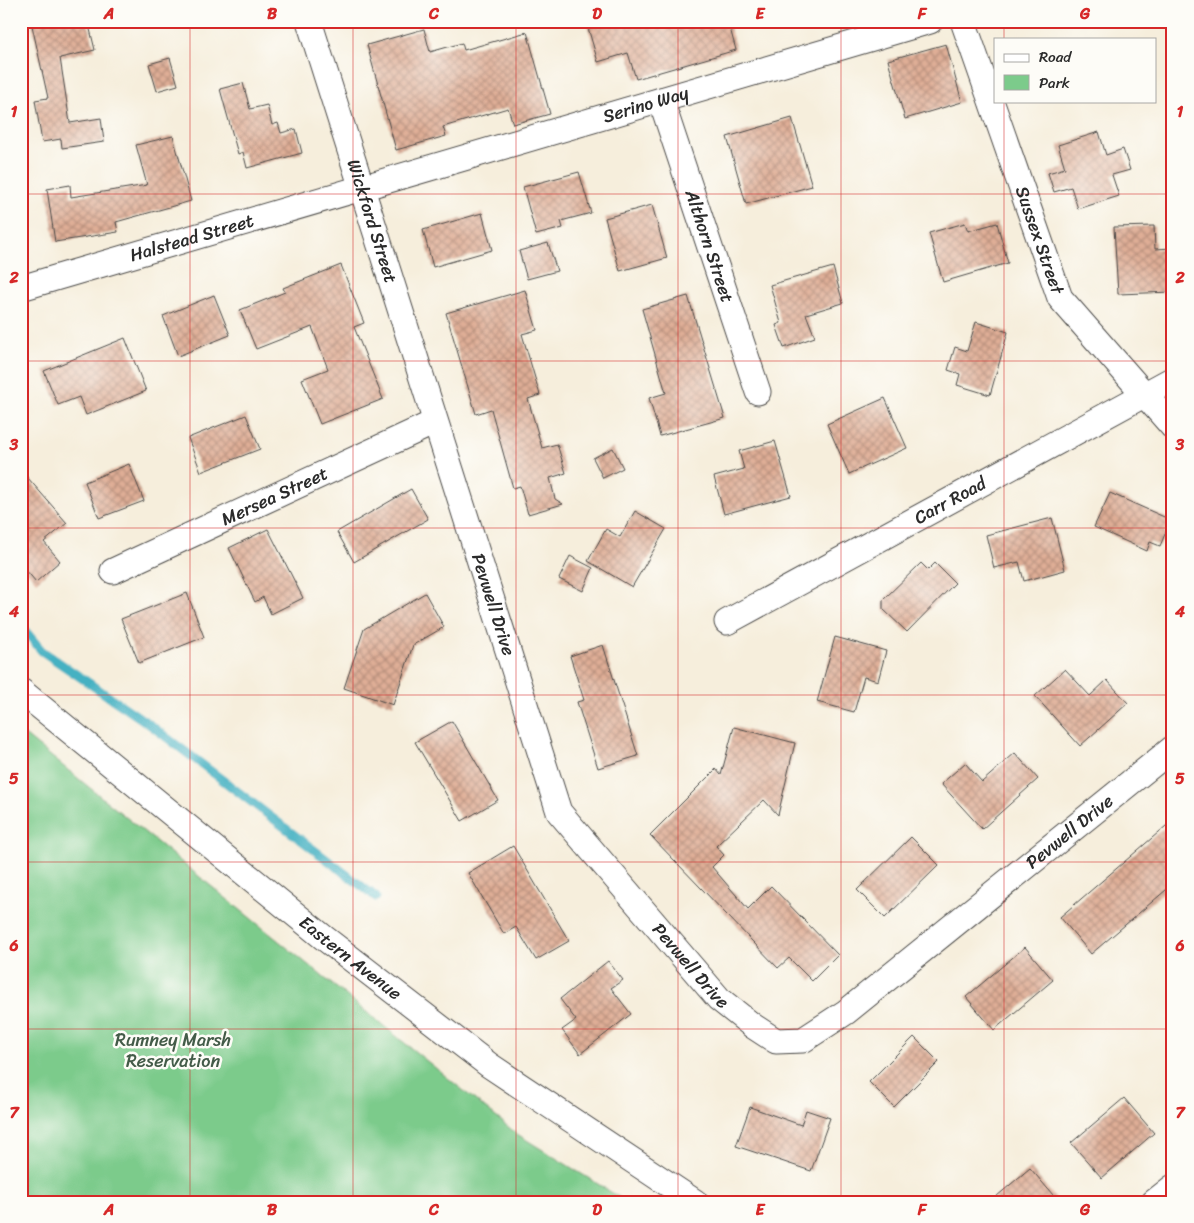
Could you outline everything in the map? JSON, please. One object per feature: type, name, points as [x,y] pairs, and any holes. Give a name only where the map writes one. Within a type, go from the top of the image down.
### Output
[{"type":"street","name":"Wickford Street","points":[[309,21],[435,422]]},
{"type":"street","name":"Serino Way","points":[[362,188],[930,21]]},
{"type":"street","name":"Sussex Street","points":[[963,21],[1060,298],[1173,427]]},
{"type":"street","name":"Althorn Street","points":[[661,100],[758,392]]},
{"type":"street","name":"Halstead Street","points":[[21,288],[362,188]]},
{"type":"street","name":"Carr Road","points":[[727,622],[1173,379]]},
{"type":"street","name":"Mersea Street","points":[[112,571],[435,422]]},
{"type":"street","name":"Pevwell Drive","points":[[435,422],[559,812],[719,999],[776,1040],[803,1040],[846,1012],[1173,748]]},
{"type":"street","name":"Eastern Avenue","points":[[21,691],[323,937],[488,1065],[695,1202]]},
{"type":"street","points":[[1154,1202],[1173,1187]]},
{"type":"green space","name":"Rumney Marsh Reservation","points":[[21,732],[517,1134],[627,1202],[21,1202]]},
{"type":"building","points":[[31,21],[88,21],[95,50],[60,58],[70,123],[101,118],[104,142],[62,148],[61,139],[42,142],[35,100],[48,98]]},
{"type":"building","points":[[586,21],[661,21],[662,27],[683,21],[728,21],[736,50],[636,79],[628,53],[598,62]]},
{"type":"building","points":[[424,29],[430,52],[462,43],[464,50],[527,32],[550,114],[513,124],[508,108],[443,127],[446,136],[396,150],[367,45]]},
{"type":"building","points":[[946,44],[962,102],[905,119],[888,60]]},
{"type":"building","points":[[170,58],[178,85],[157,91],[149,64]]},
{"type":"building","points":[[243,83],[250,109],[267,105],[272,125],[278,123],[281,133],[296,129],[302,153],[247,168],[243,152],[238,154],[220,89]]},
{"type":"building","points":[[792,118],[812,186],[746,204],[727,137]]},
{"type":"building","points":[[1099,132],[1106,155],[1123,149],[1130,170],[1112,175],[1119,196],[1078,209],[1071,187],[1054,192],[1048,173],[1065,168],[1058,145]]},
{"type":"building","points":[[173,136],[191,201],[116,222],[118,232],[55,242],[47,189],[70,185],[71,197],[147,185],[136,145]]},
{"type":"building","points":[[579,172],[591,213],[561,221],[563,228],[536,235],[523,187]]},
{"type":"building","points":[[652,205],[667,258],[620,271],[605,218]]},
{"type":"building","points":[[482,213],[492,250],[433,267],[423,230]]},
{"type":"building","points":[[965,223],[968,231],[997,223],[1008,263],[943,282],[929,233]]},
{"type":"building","points":[[1154,226],[1155,249],[1173,248],[1173,292],[1118,294],[1114,227]]},
{"type":"building","points":[[548,243],[557,271],[527,279],[519,251]]},
{"type":"building","points":[[341,265],[364,323],[354,327],[383,399],[320,424],[302,379],[328,369],[312,327],[256,349],[240,310],[285,292],[283,288]]},
{"type":"building","points":[[833,267],[843,303],[806,314],[815,337],[784,348],[776,325],[781,323],[770,285]]},
{"type":"building","points":[[525,290],[537,330],[522,334],[540,395],[528,399],[542,448],[557,444],[566,473],[550,478],[555,499],[563,504],[528,514],[520,486],[513,488],[491,409],[476,414],[446,313]]},
{"type":"building","points":[[214,295],[230,335],[178,356],[163,316]]},
{"type":"building","points":[[688,296],[725,418],[660,436],[649,398],[666,393],[642,309]]},
{"type":"building","points":[[976,322],[1008,332],[990,395],[957,385],[960,374],[948,370],[955,347],[967,351]]},
{"type":"building","points":[[125,338],[146,391],[86,415],[79,397],[58,405],[44,371]]},
{"type":"building","points":[[885,398],[907,448],[849,474],[827,424]]},
{"type":"building","points":[[246,415],[260,449],[201,472],[188,438]]},
{"type":"building","points":[[775,441],[791,496],[724,514],[714,477],[744,469],[739,451]]},
{"type":"building","points":[[613,448],[623,468],[603,478],[593,458]]},
{"type":"building","points":[[129,464],[144,501],[99,518],[85,482]]},
{"type":"building","points":[[21,470],[67,523],[44,542],[60,561],[36,582],[21,564]]},
{"type":"building","points":[[411,489],[428,519],[354,562],[337,532]]},
{"type":"building","points":[[1110,493],[1171,520],[1160,546],[1150,542],[1147,551],[1094,527]]},
{"type":"building","points":[[635,511],[666,529],[632,587],[588,561],[606,529],[620,537]]},
{"type":"building","points":[[1052,518],[1065,570],[1024,581],[1019,562],[994,568],[986,535]]},
{"type":"building","points":[[268,529],[303,598],[271,614],[263,597],[255,602],[229,548]]},
{"type":"building","points":[[570,556],[593,568],[583,591],[559,579]]},
{"type":"building","points":[[921,563],[928,570],[935,563],[955,583],[907,632],[883,609],[883,600]]},
{"type":"building","points":[[187,593],[204,637],[139,663],[121,619]]},
{"type":"building","points":[[425,593],[444,627],[413,645],[393,705],[344,688],[364,629]]},
{"type":"building","points":[[835,637],[886,651],[878,681],[864,677],[854,712],[817,702]]},
{"type":"building","points":[[603,645],[638,756],[598,768],[577,702],[584,700],[570,656]]},
{"type":"building","points":[[1065,669],[1090,696],[1107,680],[1128,703],[1080,746],[1035,696]]},
{"type":"building","points":[[452,721],[498,800],[462,821],[415,742]]},
{"type":"building","points":[[734,727],[795,743],[778,815],[764,800],[716,846],[724,855],[712,867],[748,909],[771,886],[838,955],[812,981],[789,958],[778,968],[650,835],[716,769],[721,775]]},
{"type":"building","points":[[1015,753],[1038,779],[982,829],[941,784],[965,763],[982,782]]},
{"type":"building","points":[[1173,820],[1173,884],[1091,954],[1060,917]]},
{"type":"building","points":[[911,837],[939,865],[885,918],[857,890]]},
{"type":"building","points":[[513,846],[569,941],[536,960],[516,927],[504,934],[468,873]]},
{"type":"building","points":[[1025,947],[1053,980],[994,1030],[966,997]]},
{"type":"building","points":[[608,961],[623,980],[611,988],[631,1014],[580,1054],[562,1030],[576,1020],[560,999]]},
{"type":"building","points":[[914,1037],[939,1062],[894,1107],[869,1082]]},
{"type":"building","points":[[1124,1098],[1154,1133],[1102,1178],[1071,1143]]},
{"type":"building","points":[[750,1107],[801,1125],[806,1110],[830,1118],[811,1171],[736,1146]]},
{"type":"building","points":[[1030,1168],[1059,1202],[990,1202]]},
{"type":"waterway","points":[[21,626],[42,651],[149,724],[376,897]]}]
